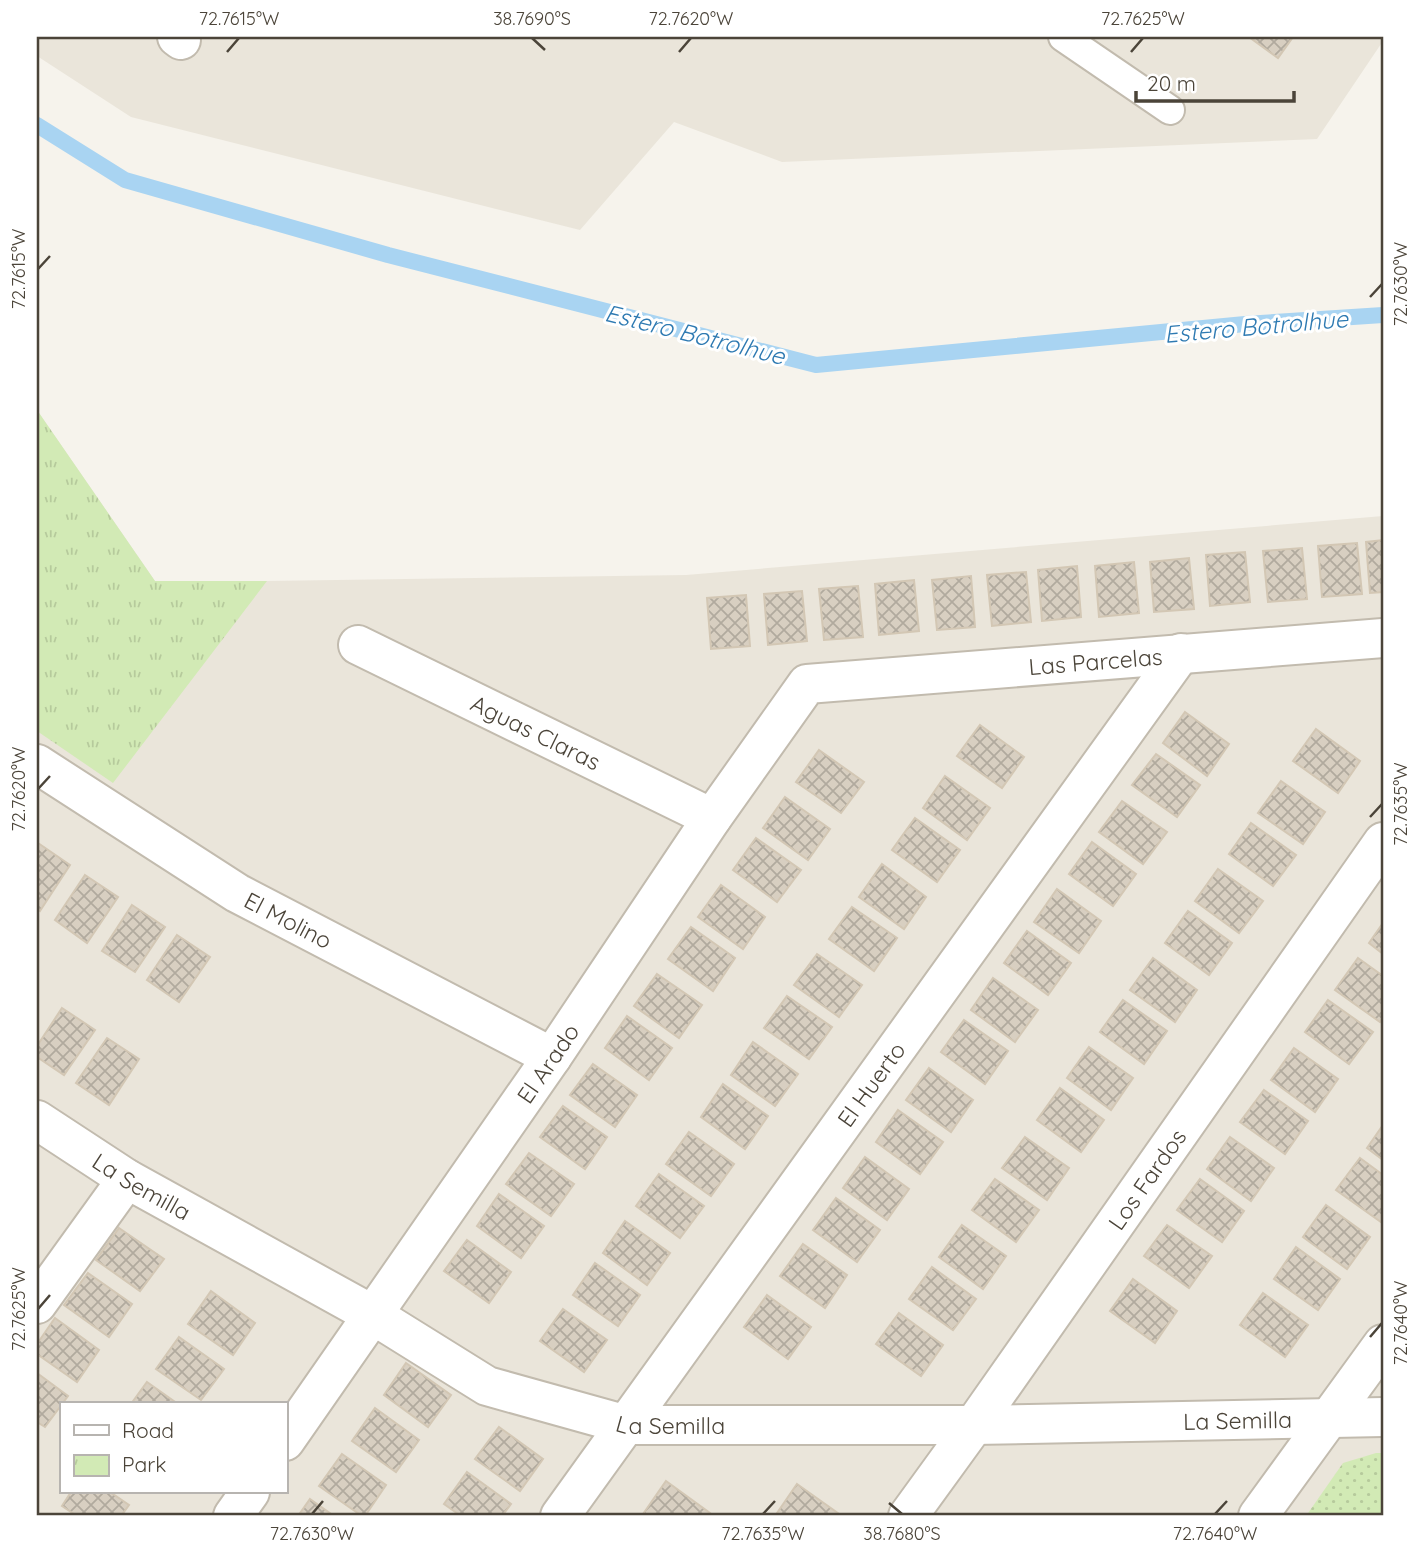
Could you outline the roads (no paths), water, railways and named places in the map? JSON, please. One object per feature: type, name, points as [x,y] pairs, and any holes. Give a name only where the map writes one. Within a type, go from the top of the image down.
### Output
[{"type":"street","name":"Las Parcelas","points":[[807,684],[1383,638]]},
{"type":"street","name":"Aguas Claras","points":[[358,645],[712,818]]},
{"type":"street","name":"El Huerto","points":[[560,1516],[1181,653]]},
{"type":"street","name":"El Arado","points":[[287,1438],[552,1058],[712,818],[807,684]]},
{"type":"street","name":"El Molino","points":[[37,764],[237,893],[552,1058]]},
{"type":"street","name":"Los Fardos","points":[[908,1516],[1383,842]]},
{"type":"street","name":"La Semilla","points":[[37,1120],[127,1179],[373,1315],[487,1386],[627,1425],[974,1425],[1383,1417]]},
{"type":"street","points":[[37,1304],[127,1179]]},
{"type":"street","points":[[1258,1516],[1383,1344]]},
{"type":"street","points":[[233,1516],[249,1494]]},
{"type":"lane","points":[[1063,37],[1170,110]]},
{"type":"waterway","name":"Estero Botrolhue","points":[[37,125],[125,180],[388,255],[816,365],[1245,324],[1383,315]]}]
